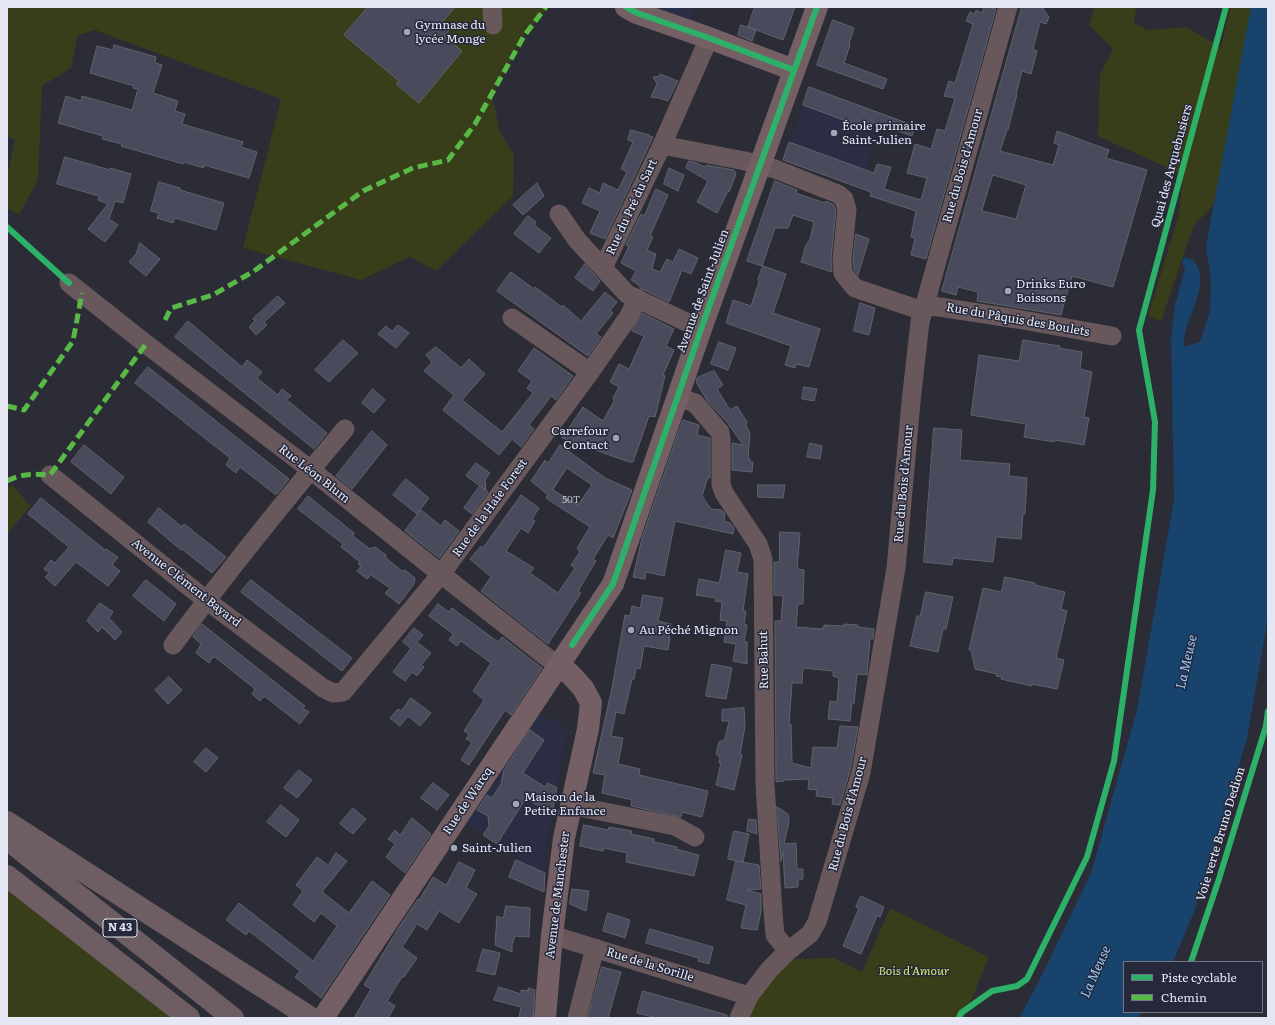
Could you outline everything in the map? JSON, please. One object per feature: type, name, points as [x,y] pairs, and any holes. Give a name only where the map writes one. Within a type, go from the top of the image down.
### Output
[{"type":"highway","points":[[7,822],[311,1018]]},
{"type":"highway","name":"N 43","points":[[7,839],[233,1018]]},
{"type":"highway","name":"N 43","points":[[7,876],[189,1018]]},
{"type":"main road","points":[[626,7],[637,13],[794,70]]},
{"type":"main road","name":"Avenue de Saint-Julien","points":[[613,584],[701,329],[817,7]]},
{"type":"main road","name":"Rue de Warcq","points":[[324,1018],[613,584]]},
{"type":"main road","name":"Avenue de Manchester","points":[[545,1018],[552,935],[564,838],[570,805],[588,729],[591,702],[584,688],[570,674],[558,666]]},
{"type":"street","name":"Rue du Bois d'Amour","points":[[739,1018],[748,996],[768,970],[788,951],[810,934],[817,922],[861,773],[896,568],[920,322],[1008,7]]},
{"type":"street","name":"Rue du Pré du Sart","points":[[603,268],[662,145],[709,38]]},
{"type":"street","points":[[662,145],[745,161],[760,166]]},
{"type":"street","name":"Rue du Pâquis des Boulets","points":[[760,166],[775,169],[838,194],[844,199],[847,210],[842,259],[843,273],[855,288],[912,308],[924,309],[933,306],[941,307],[1017,318],[1112,336]]},
{"type":"street","name":"Rue du Pré du Sart","points":[[559,214],[577,240],[627,294],[701,329]]},
{"type":"street","name":"Rue Léon Blum","points":[[69,283],[310,470],[558,666]]},
{"type":"street","name":"Rue de la Haie Forest","points":[[323,688],[333,693],[342,692],[441,574],[590,372],[629,316],[637,298]]},
{"type":"street","points":[[512,318],[590,372]]},
{"type":"street","name":"Rue Bahut","points":[[678,397],[695,403],[720,432],[721,484],[724,494],[758,544],[763,559],[766,784],[773,912],[775,935],[788,951]]},
{"type":"street","points":[[173,645],[206,600],[310,470],[346,428]]},
{"type":"street","name":"Avenue Clément Bayard","points":[[50,475],[206,600],[323,688]]},
{"type":"street","points":[[570,805],[675,826],[695,837]]},
{"type":"street","name":"Rue de la Sorille","points":[[552,935],[748,996]]},
{"type":"street","points":[[577,1018],[595,948]]},
{"type":"shaded area","points":[[655,7],[695,7],[690,20]]},
{"type":"shaded area","name":"École primaire Saint-Julien","points":[[809,87],[880,113],[861,188],[783,160]]},
{"type":"shaded area","name":"Maison de la Petite Enfance","points":[[538,713],[568,728],[546,844],[544,892],[509,877],[518,856],[466,823]]},
{"type":"green space","points":[[8,7],[548,7],[524,36],[492,95],[500,132],[514,155],[513,196],[436,271],[410,257],[361,280],[243,248],[281,99],[95,30],[78,35],[71,68],[42,86],[38,180],[19,215],[7,208],[7,177],[15,139],[7,137]]},
{"type":"green space","points":[[1095,7],[1136,7],[1134,23],[1147,30],[1186,27],[1221,47],[1230,7],[1263,7],[1236,182],[1194,225],[1161,321],[1148,316],[1179,214],[1183,175],[1098,136],[1100,75],[1113,49],[1089,25]]},
{"type":"green space","points":[[13,485],[30,507],[7,534],[7,488]]},
{"type":"green space","points":[[7,886],[174,1018],[7,1018]]},
{"type":"green space","name":"Bois d'Amour","points":[[890,908],[989,957],[964,1018],[748,1018],[756,997],[774,976],[794,959],[834,958],[862,972]]},
{"type":"water","name":"La Meuse","points":[[1251,7],[1268,7],[1268,613],[1247,739],[1194,912],[1173,961],[1123,961],[1123,1013],[1140,1013],[1138,1018],[1019,1018],[1039,981],[1091,873],[1137,710],[1174,500],[1171,337],[1175,306],[1185,268],[1182,264],[1183,258],[1189,258],[1196,264],[1200,280],[1197,298],[1185,332],[1184,347],[1200,342],[1210,312],[1211,280],[1206,246]]},
{"type":"building","points":[[368,7],[455,7],[443,21],[451,28],[444,36],[462,51],[419,103],[396,84],[399,81],[344,35]]},
{"type":"building","points":[[755,7],[795,7],[783,40],[748,27]]},
{"type":"building","points":[[984,7],[996,9],[926,259],[911,255],[915,238],[911,237],[916,211],[870,196],[871,192],[783,160],[789,142],[874,173],[877,164],[891,167],[884,189],[921,200],[927,178],[907,173],[915,144],[931,149],[937,129],[945,131],[955,98],[944,96],[949,81],[955,83],[973,24],[966,21],[970,12],[975,14],[976,10],[982,13]]},
{"type":"building","points":[[1022,7],[1042,7],[1049,17],[1046,24],[1040,22],[1033,49],[1037,51],[1031,74],[1022,71],[1008,130],[1000,151],[1053,165],[1059,145],[1054,143],[1057,131],[1109,150],[1106,158],[1147,170],[1113,287],[1072,276],[1061,315],[977,301],[978,292],[958,287],[956,295],[942,291]],"holes":[[[993,175],[1026,185],[1016,219],[982,211]]]},
{"type":"building","points":[[833,20],[854,28],[844,63],[887,79],[883,89],[817,65]]},
{"type":"building","points":[[741,25],[756,30],[752,41],[738,35]]},
{"type":"building","points":[[114,45],[156,57],[155,63],[162,65],[153,93],[178,101],[175,111],[185,114],[182,124],[243,142],[241,147],[257,152],[249,178],[204,165],[204,168],[184,162],[183,164],[121,146],[122,144],[102,139],[103,136],[58,123],[66,96],[81,101],[82,96],[132,110],[138,89],[133,88],[134,86],[90,73],[97,46],[113,50]]},
{"type":"building","points":[[660,74],[678,81],[668,101],[651,97],[657,84],[653,77],[660,76]]},
{"type":"building","points":[[809,87],[915,126],[912,136],[873,122],[870,130],[803,105]]},
{"type":"building","points":[[631,130],[653,137],[605,239],[590,233],[600,211],[582,203],[589,188],[600,193],[603,183],[618,190],[627,172],[621,169],[633,142],[628,140]]},
{"type":"building","points":[[65,157],[110,170],[110,168],[131,174],[123,203],[115,201],[109,219],[118,225],[105,242],[88,229],[108,204],[98,200],[99,196],[57,184]]},
{"type":"building","points":[[689,161],[705,167],[706,165],[734,170],[736,174],[729,192],[728,191],[717,213],[697,202],[708,181],[686,168]]},
{"type":"building","points":[[669,168],[684,175],[678,191],[664,184]]},
{"type":"building","points":[[775,181],[797,190],[796,193],[825,203],[826,201],[834,205],[836,211],[831,258],[832,272],[801,262],[806,245],[810,239],[814,222],[793,215],[788,228],[775,228],[762,266],[747,261]]},
{"type":"building","points":[[159,182],[224,203],[216,230],[175,218],[173,223],[157,218],[159,213],[151,211]]},
{"type":"building","points":[[537,183],[544,196],[523,215],[513,205]]},
{"type":"building","points":[[656,189],[668,195],[650,236],[653,237],[647,250],[656,254],[652,269],[660,272],[667,259],[673,262],[679,249],[698,258],[691,274],[682,270],[669,302],[640,288],[640,286],[631,280],[636,271],[621,263],[629,246],[626,245],[641,214],[644,216]]},
{"type":"building","points":[[528,216],[536,222],[534,225],[551,238],[539,253],[514,234]]},
{"type":"building","points":[[856,234],[869,239],[858,275],[854,269],[853,259]]},
{"type":"building","points":[[140,243],[160,259],[146,276],[129,262],[136,254]]},
{"type":"building","points":[[585,264],[600,281],[593,291],[575,278]]},
{"type":"building","points":[[763,266],[786,274],[773,313],[820,329],[809,367],[796,364],[795,368],[785,365],[791,346],[726,323],[733,300],[751,306]]},
{"type":"building","points":[[511,272],[534,289],[535,287],[562,307],[563,305],[581,321],[605,292],[617,302],[610,311],[613,313],[596,334],[601,337],[588,356],[497,291]]},
{"type":"building","points":[[278,296],[285,303],[264,322],[267,325],[256,335],[249,327],[255,321],[253,319]]},
{"type":"building","points":[[860,303],[875,308],[869,335],[854,331]]},
{"type":"building","points":[[642,313],[674,329],[666,346],[674,350],[663,375],[665,376],[655,417],[649,416],[633,462],[629,462],[562,438],[583,407],[603,421],[614,401],[613,398],[619,387],[610,382],[619,364],[629,369],[644,336],[632,331]]},
{"type":"building","points":[[188,321],[242,367],[247,360],[262,372],[257,378],[278,395],[282,389],[291,396],[287,400],[327,433],[314,449],[175,337]]},
{"type":"building","points":[[398,325],[409,333],[396,348],[378,334],[386,326],[392,331]]},
{"type":"building","points":[[343,340],[358,353],[329,382],[315,370]]},
{"type":"building","points":[[1023,340],[1060,346],[1059,348],[1082,352],[1080,369],[1092,372],[1084,417],[1089,418],[1084,445],[1024,437],[1026,424],[971,415],[979,355],[1019,361]]},
{"type":"building","points":[[719,342],[736,348],[728,370],[711,364]]},
{"type":"building","points":[[436,347],[461,368],[469,359],[485,374],[462,400],[502,432],[533,393],[527,388],[532,381],[518,371],[534,348],[573,376],[556,400],[551,396],[529,425],[534,429],[521,447],[512,439],[499,455],[443,410],[454,395],[424,371],[432,362],[426,355]]},
{"type":"building","points":[[148,367],[289,479],[276,495],[240,467],[236,473],[226,465],[230,458],[135,383]]},
{"type":"building","points":[[714,371],[723,385],[717,389],[730,410],[737,406],[747,422],[746,426],[750,433],[748,459],[750,459],[750,462],[753,462],[752,472],[732,470],[732,443],[743,445],[727,422],[708,402],[696,382],[697,378]]},
{"type":"building","points":[[804,387],[817,389],[814,401],[802,399]]},
{"type":"building","points":[[373,389],[385,400],[374,413],[362,403]]},
{"type":"building","points":[[683,420],[699,425],[697,435],[710,438],[710,478],[708,477],[702,496],[711,509],[722,510],[725,514],[724,521],[730,523],[734,528],[733,534],[675,521],[664,576],[646,572],[645,579],[633,577],[642,538]]},
{"type":"building","points":[[934,428],[962,430],[960,460],[1010,464],[1009,476],[1027,478],[1025,514],[1023,514],[1021,539],[996,537],[993,562],[953,558],[952,565],[924,562]]},
{"type":"building","points":[[372,431],[387,445],[352,489],[336,476]]},
{"type":"building","points":[[810,443],[822,446],[820,459],[807,457]]},
{"type":"building","points":[[84,445],[124,477],[111,494],[71,462]]},
{"type":"building","points":[[560,445],[605,478],[632,490],[613,538],[608,535],[593,559],[596,561],[578,591],[581,593],[548,644],[481,591],[491,577],[470,559],[481,546],[483,548],[521,495],[539,508],[532,519],[535,521],[528,533],[521,528],[506,551],[534,568],[530,573],[558,593],[575,568],[571,565],[580,552],[577,548],[590,527],[546,498],[548,495],[531,481],[545,460],[548,463]],"holes":[[[567,468],[592,485],[578,505],[553,490]]]},
{"type":"building","points":[[476,463],[490,473],[485,480],[486,490],[466,476]]},
{"type":"building","points":[[406,479],[429,498],[417,514],[393,495]]},
{"type":"building","points":[[758,485],[785,485],[783,498],[758,497]]},
{"type":"building","points":[[480,486],[488,492],[472,514],[464,508]]},
{"type":"building","points":[[308,496],[354,533],[353,536],[370,549],[375,547],[386,555],[386,558],[402,571],[405,570],[415,578],[414,584],[399,604],[385,593],[390,588],[371,575],[367,579],[357,571],[361,566],[358,564],[360,562],[341,547],[343,544],[298,509]]},
{"type":"building","points":[[41,498],[105,550],[106,549],[118,557],[112,565],[120,571],[108,586],[76,562],[55,586],[45,577],[49,573],[44,569],[51,560],[55,563],[69,547],[28,514]]},
{"type":"building","points":[[159,508],[182,527],[184,524],[226,557],[212,573],[182,549],[181,550],[148,522]]},
{"type":"building","points":[[421,510],[441,526],[445,520],[459,531],[439,558],[405,531]]},
{"type":"building","points":[[780,532],[800,533],[797,569],[804,570],[803,604],[798,604],[796,627],[822,629],[824,628],[824,625],[844,626],[844,624],[858,625],[858,627],[874,629],[873,639],[870,639],[867,675],[857,674],[854,704],[852,703],[850,721],[828,719],[830,701],[837,702],[839,678],[833,676],[833,671],[803,668],[802,683],[792,683],[789,724],[791,724],[792,763],[811,768],[813,747],[837,748],[840,726],[858,727],[850,771],[840,805],[832,804],[833,798],[816,796],[817,790],[808,789],[809,779],[784,780],[776,782],[775,621],[781,621],[783,596],[774,595],[774,562],[779,562]]},
{"type":"building","points":[[726,550],[741,553],[737,572],[748,574],[743,611],[746,611],[744,624],[747,625],[744,642],[747,642],[747,664],[733,661],[736,644],[724,642],[727,621],[720,620],[722,602],[715,601],[716,598],[696,595],[699,579],[719,583]]},
{"type":"building","points":[[1005,577],[1035,583],[1035,585],[1065,592],[1061,609],[1067,611],[1056,658],[1064,660],[1057,689],[1032,684],[1032,686],[1001,679],[1002,677],[996,676],[997,674],[975,669],[971,650],[969,650],[983,588],[1001,592]]},
{"type":"building","points":[[146,580],[176,604],[164,621],[133,596]]},
{"type":"building","points":[[251,580],[352,658],[342,671],[241,592]]},
{"type":"building","points":[[926,592],[953,597],[946,629],[943,629],[938,652],[910,646],[917,616],[920,616]]},
{"type":"building","points":[[643,595],[663,598],[658,621],[671,624],[670,638],[668,650],[644,646],[640,669],[636,668],[634,679],[632,679],[624,714],[616,712],[611,736],[623,738],[618,764],[640,769],[639,775],[708,791],[702,817],[682,812],[681,817],[631,806],[632,800],[602,793],[605,775],[593,773],[612,688],[625,615],[630,616],[632,606],[640,608]]},
{"type":"building","points":[[100,603],[113,612],[109,618],[122,632],[115,640],[102,627],[98,632],[87,621]]},
{"type":"building","points":[[438,604],[449,612],[452,608],[498,642],[502,637],[542,668],[511,715],[505,710],[469,765],[461,760],[472,742],[466,739],[469,734],[464,731],[484,700],[473,691],[491,663],[461,641],[457,646],[449,640],[453,634],[429,616]]},
{"type":"building","points":[[202,624],[305,706],[303,708],[309,712],[300,724],[264,696],[260,701],[252,694],[255,689],[215,657],[213,657],[209,663],[196,653],[201,644],[193,637]]},
{"type":"building","points":[[414,628],[423,635],[417,642],[431,653],[421,665],[424,667],[417,676],[412,672],[405,681],[393,672],[411,648],[403,642]]},
{"type":"building","points":[[712,664],[732,668],[726,699],[706,696]]},
{"type":"building","points":[[169,677],[182,690],[168,704],[155,690]]},
{"type":"building","points":[[411,698],[431,713],[420,726],[408,716],[400,726],[390,718],[398,709],[401,711]]},
{"type":"building","points":[[744,708],[745,727],[740,754],[742,755],[734,790],[716,785],[721,763],[719,763],[720,758],[716,754],[719,742],[725,739],[729,721],[722,721],[722,710]]},
{"type":"building","points":[[530,730],[544,740],[523,773],[545,787],[548,783],[557,788],[552,815],[526,798],[497,844],[483,835],[489,826],[488,816],[477,810],[487,795],[492,798],[501,784],[504,770]]},
{"type":"building","points":[[206,748],[218,758],[206,772],[194,762]]},
{"type":"building","points":[[299,770],[312,780],[297,798],[284,788]]},
{"type":"building","points":[[433,783],[449,795],[437,810],[421,798]]},
{"type":"building","points":[[281,805],[299,820],[286,837],[267,822]]},
{"type":"building","points":[[777,807],[788,814],[789,822],[784,844],[796,843],[797,869],[803,869],[803,879],[798,880],[798,887],[785,888],[783,852],[781,861]]},
{"type":"building","points":[[353,808],[366,819],[353,834],[340,824]]},
{"type":"building","points":[[412,818],[431,834],[405,873],[386,857],[395,844],[388,839],[395,830],[400,835]]},
{"type":"building","points":[[749,819],[756,820],[757,834],[747,831]]},
{"type":"building","points":[[584,825],[608,830],[609,827],[632,831],[631,834],[654,839],[654,842],[677,847],[676,849],[699,855],[694,876],[626,862],[627,853],[604,848],[603,851],[580,846]]},
{"type":"building","points":[[734,831],[749,834],[743,862],[728,859]]},
{"type":"building","points":[[336,853],[347,861],[322,892],[349,913],[372,881],[390,895],[321,998],[295,977],[300,971],[249,931],[246,935],[226,920],[239,903],[313,961],[337,926],[321,913],[314,922],[293,905],[303,891],[296,885],[317,857],[328,865]]},
{"type":"building","points":[[516,860],[545,873],[544,892],[509,877]]},
{"type":"building","points":[[736,861],[759,865],[761,889],[747,890],[761,894],[761,912],[757,930],[741,928],[746,905],[727,900]]},
{"type":"building","points":[[459,862],[475,870],[466,888],[477,894],[459,923],[439,911],[427,930],[417,924],[402,947],[417,958],[404,977],[402,977],[387,1001],[395,1006],[388,1018],[354,1018],[371,989],[364,985],[399,927],[418,899],[419,900],[433,877],[446,885]]},
{"type":"building","points":[[572,889],[589,891],[586,911],[570,904]]},
{"type":"building","points":[[861,896],[884,907],[880,917],[877,916],[861,954],[843,946],[859,908],[856,907]]},
{"type":"building","points":[[506,906],[530,908],[529,937],[515,936],[512,945],[512,952],[495,945],[497,916],[503,918]]},
{"type":"building","points":[[608,913],[630,920],[625,938],[603,931]]},
{"type":"building","points":[[650,929],[713,947],[709,964],[698,961],[699,958],[646,943]]},
{"type":"building","points":[[483,949],[500,953],[495,975],[477,971]]},
{"type":"building","points":[[602,967],[621,972],[608,1018],[588,1018]]},
{"type":"building","points":[[499,987],[521,994],[521,990],[528,991],[528,988],[535,990],[533,1018],[519,1018],[521,1007],[494,1000]]},
{"type":"building","points":[[643,991],[727,1015],[727,1018],[657,1018],[637,1013]]},
{"type":"marked path","points":[[165,320],[171,308],[213,295],[254,271],[363,191],[413,168],[448,160],[475,124],[524,36],[546,7]]},
{"type":"marked path","points":[[7,406],[24,410],[73,341],[82,293]]},
{"type":"marked path","points":[[7,481],[28,475],[50,475],[146,344]]},
{"type":"cycle path","points":[[626,7],[637,13],[794,70]]},
{"type":"cycle path","points":[[572,645],[613,584],[701,329],[817,7]]},
{"type":"cycle path","name":"Quai des Arquebusiers","points":[[959,1018],[961,1013],[992,991],[1017,986],[1027,979],[1087,857],[1114,761],[1153,490],[1155,422],[1139,330],[1226,7]]},
{"type":"cycle path","points":[[7,227],[69,283]]},
{"type":"cycle path","name":"Voie verte Bruno Dedion","points":[[1191,961],[1218,882],[1266,726],[1268,711]]},
{"type":"place","name":"Gymnase du lycée Monge","points":[[407,32]]},
{"type":"place","name":"École primaire Saint-Julien","points":[[834,133]]},
{"type":"place","name":"Drinks Euro Boissons","points":[[1008,291]]},
{"type":"place","name":"Carrefour Contact","points":[[616,438]]},
{"type":"place","name":"Au Péché Mignon","points":[[631,630]]},
{"type":"place","name":"Maison de la Petite Enfance","points":[[516,804]]},
{"type":"place","name":"Saint-Julien","points":[[454,848]]}]
